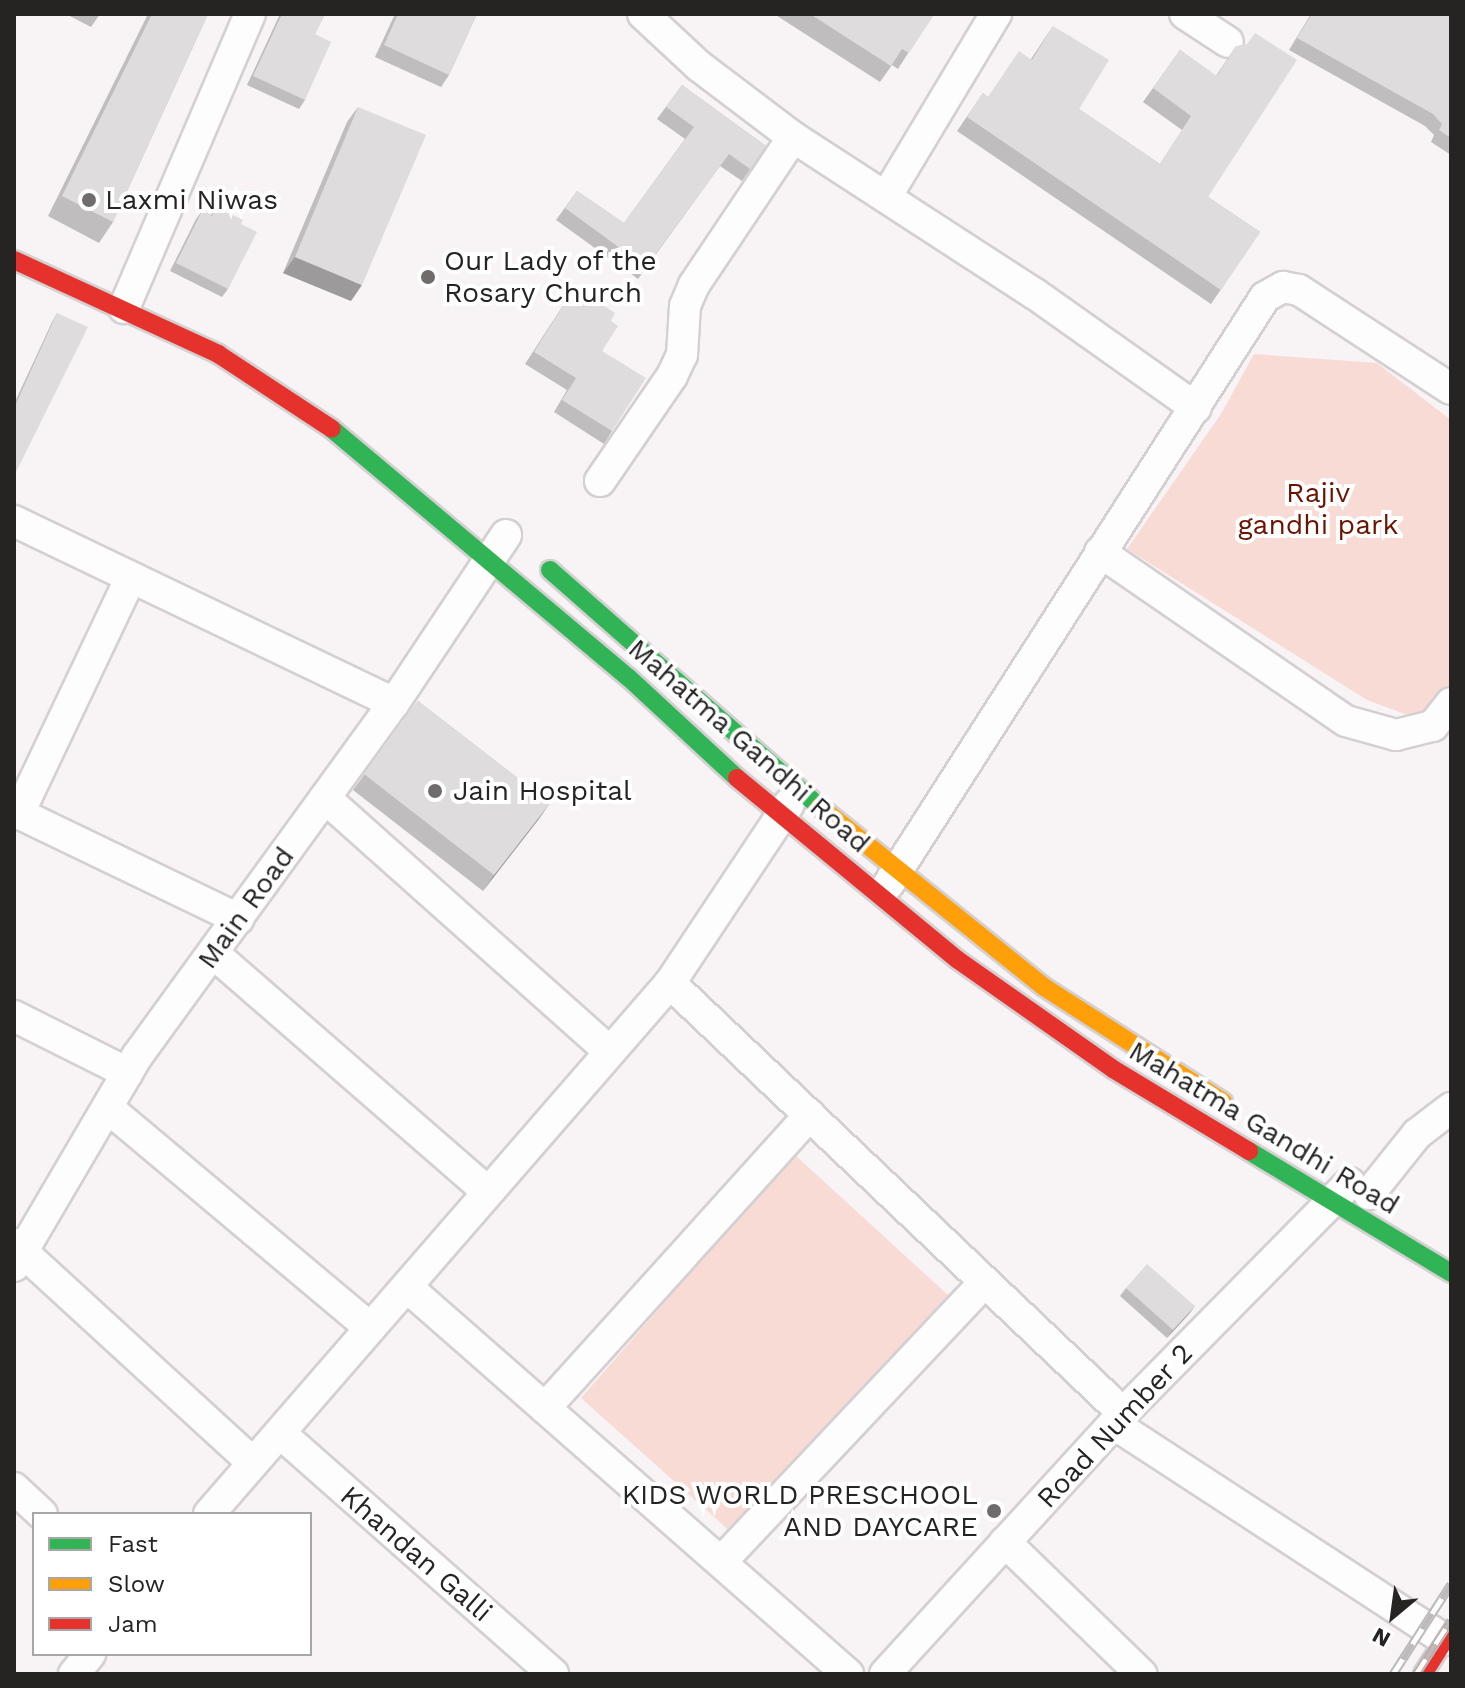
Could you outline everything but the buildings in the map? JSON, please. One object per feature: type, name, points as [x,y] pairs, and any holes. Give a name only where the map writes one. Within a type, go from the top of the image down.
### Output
[{"type":"main road","name":"Mahatma Gandhi Road","points":[[14,260],[130,293],[270,386],[385,470],[508,544],[648,651],[798,789],[1044,987],[1244,1115]]},
{"type":"main road","points":[[200,323],[241,344]]},
{"type":"main road","name":"Mahatma Gandhi Road","points":[[508,544],[779,817],[958,960],[1113,1069],[1354,1191],[1451,1273]]},
{"type":"main road","points":[[1423,1674],[1448,1635]]},
{"type":"street","points":[[130,293],[250,14]]},
{"type":"street","points":[[643,14],[699,66],[793,137],[1196,408]]},
{"type":"street","points":[[886,197],[996,14]]},
{"type":"street","points":[[1185,14],[1228,42]]},
{"type":"street","points":[[600,481],[682,355],[685,306],[694,285],[793,137]]},
{"type":"street","points":[[880,896],[1265,297],[1283,287],[1299,290],[1451,389]]},
{"type":"street","points":[[14,521],[394,703]]},
{"type":"street","name":"Main Road","points":[[18,1253],[128,1073],[508,544]]},
{"type":"street","points":[[1100,552],[1346,721],[1396,735],[1433,726],[1451,703]]},
{"type":"street","points":[[131,577],[17,812],[238,919]]},
{"type":"street","points":[[211,1512],[670,983],[798,789]]},
{"type":"street","points":[[325,798],[609,1051]]},
{"type":"street","points":[[213,953],[487,1191]]},
{"type":"street","points":[[670,983],[985,1282],[1119,1419],[1448,1635]]},
{"type":"street","points":[[14,1016],[128,1073]]},
{"type":"street","points":[[108,1108],[370,1328]]},
{"type":"street","name":"Road Number 2","points":[[885,1674],[1119,1419],[1354,1191],[1451,1108]]},
{"type":"street","points":[[545,1408],[810,1115]]},
{"type":"street","points":[[18,1253],[253,1463]]},
{"type":"street","points":[[721,1562],[985,1282]]},
{"type":"street","points":[[407,1287],[848,1674]]},
{"type":"street","name":"Khandan Galli","points":[[280,1433],[553,1674]]},
{"type":"street","points":[[14,1488],[40,1512]]},
{"type":"street","points":[[1005,1542],[1141,1674]]},
{"type":"street","points":[[74,1674],[88,1656]]},
{"type":"green space","name":"Rajiv gandhi park","points":[[1254,354],[1377,363],[1451,420],[1451,687],[1421,720],[1367,700],[1127,549],[1221,414]]},
{"type":"green space","points":[[794,1154],[949,1296],[733,1534],[581,1398]]},
{"type":"railway","points":[[1393,1674],[1451,1584]]},
{"type":"railway","points":[[1416,1674],[1451,1620]]},
{"type":"traffic: fast","points":[[332,429],[629,678],[737,778]]},
{"type":"traffic: fast","points":[[550,570],[820,807]]},
{"type":"traffic: fast","points":[[1249,1151],[1451,1273]]},
{"type":"traffic: slow","points":[[820,807],[1044,987],[1223,1102]]},
{"type":"traffic: jam","points":[[14,260],[218,354],[332,429]]},
{"type":"traffic: jam","points":[[737,778],[958,960],[1113,1069],[1249,1151]]},
{"type":"traffic: jam","points":[[1423,1674],[1451,1630]]},
{"type":"place","name":"Laxmi Niwas","points":[[89,200]]},
{"type":"place","name":"Our Lady of the Rosary Church","points":[[428,277]]},
{"type":"place","name":"Jain Hospital","points":[[435,791]]},
{"type":"place","name":"KIDS WORLD PRESCHOOL AND DAYCARE","points":[[994,1511]]}]
